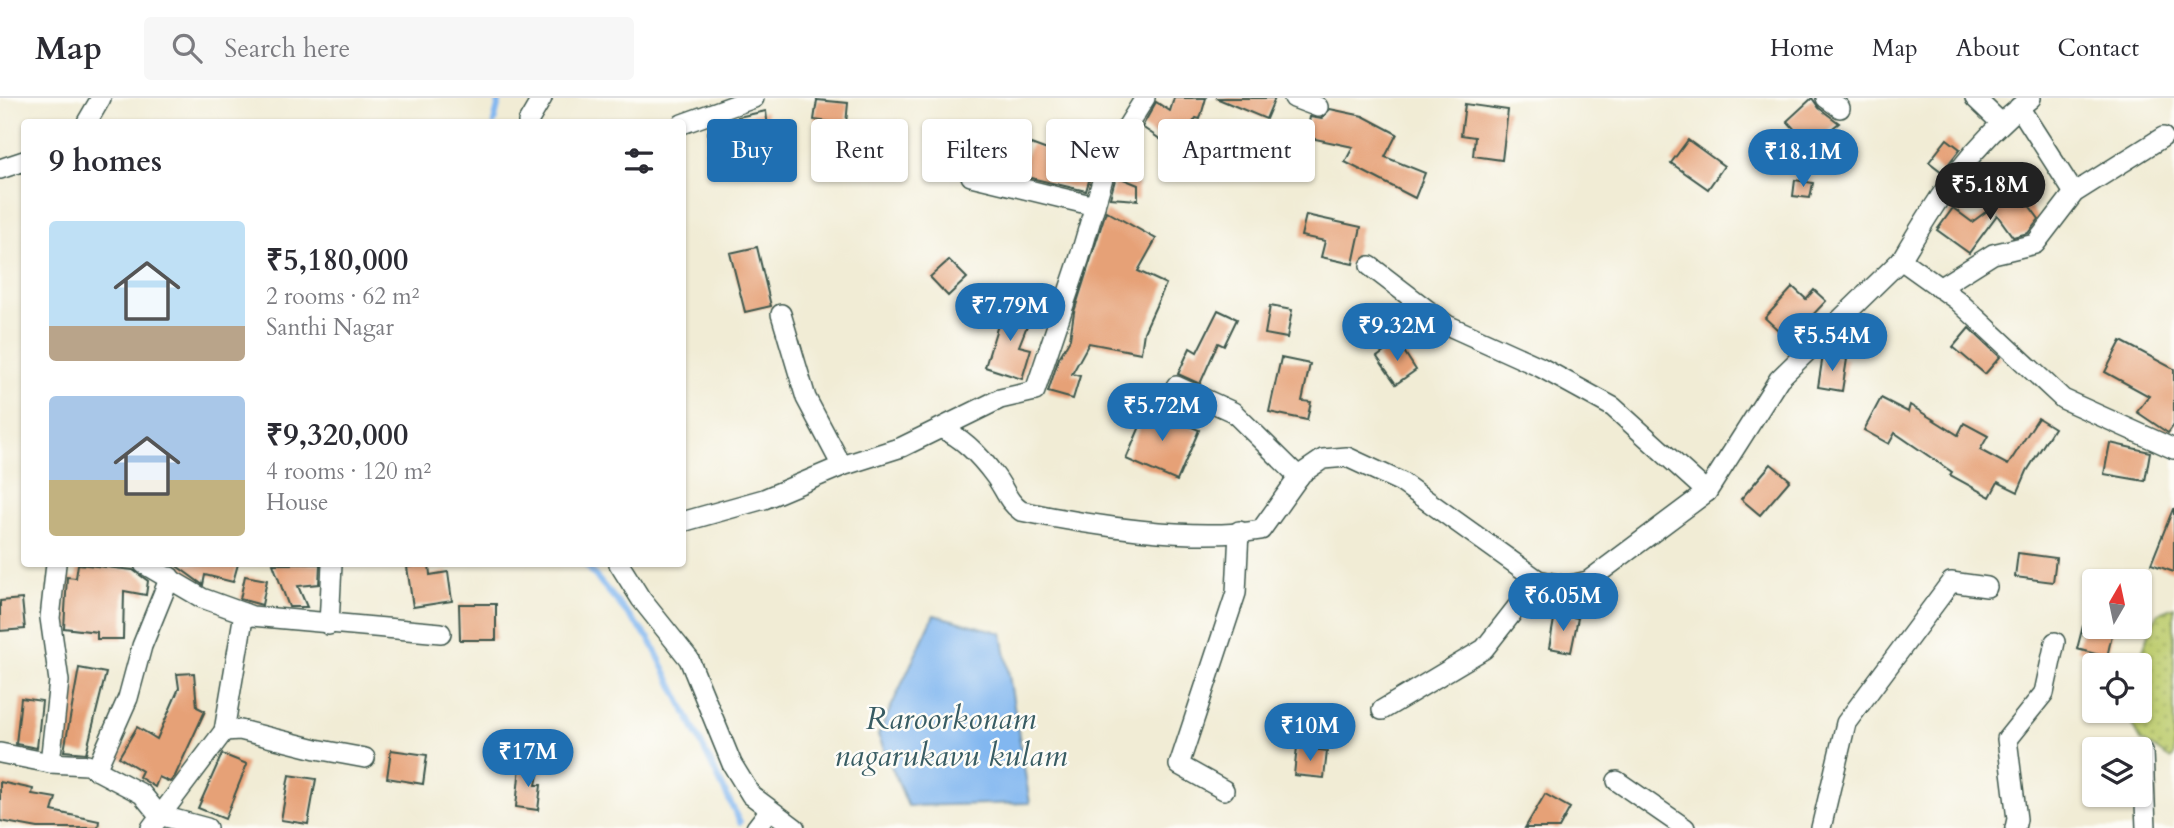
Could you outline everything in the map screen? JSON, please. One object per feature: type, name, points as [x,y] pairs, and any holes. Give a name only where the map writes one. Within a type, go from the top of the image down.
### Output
[{"type":"street","points":[[90,119],[101,98]]},
{"type":"street","points":[[530,119],[542,98]]},
{"type":"street","points":[[686,123],[754,98]]},
{"type":"street","points":[[686,521],[764,499],[842,466],[902,447],[1000,398],[1035,391],[1110,154],[1145,98]]},
{"type":"street","points":[[1294,98],[1318,107]]},
{"type":"street","points":[[1975,98],[2000,122]]},
{"type":"street","points":[[942,429],[967,443],[997,478],[1013,505],[1021,511],[1086,525],[1188,532],[1239,531],[1265,527],[1298,477],[1323,459],[1347,457],[1401,482],[1538,580],[1566,586],[1588,581],[1707,492],[1779,379],[1901,260],[1944,186],[2000,122],[2025,103],[2074,193]]},
{"type":"street","points":[[1939,288],[1993,254],[2035,244],[2074,193],[2163,137]]},
{"type":"street","points":[[0,169],[21,162]]},
{"type":"street","points":[[996,182],[1095,206]]},
{"type":"street","points":[[1901,260],[1939,288],[2063,399],[2174,449]]},
{"type":"street","points":[[1370,266],[1447,325],[1540,368],[1613,407],[1707,492]]},
{"type":"street","points":[[781,314],[806,398],[842,466]]},
{"type":"street","points":[[1176,386],[1233,412],[1298,477]]},
{"type":"street","points":[[1224,790],[1179,765],[1236,593],[1239,531]]},
{"type":"street","points":[[50,762],[59,681],[50,618],[56,567]]},
{"type":"street","points":[[150,567],[202,597],[244,613],[329,625],[441,633]]},
{"type":"street","points":[[329,625],[332,567]]},
{"type":"street","points":[[621,567],[641,599],[689,659],[732,764],[751,795],[795,828]]},
{"type":"street","points":[[96,770],[128,698],[142,646],[170,577]]},
{"type":"street","points":[[1382,710],[1484,649],[1538,580]]},
{"type":"street","points":[[1821,828],[1846,723],[1951,582],[1987,587]]},
{"type":"street","points":[[155,821],[224,731],[244,613]]},
{"type":"street","points":[[2015,828],[2017,819],[2007,739],[2044,693],[2055,642]]},
{"type":"street","points":[[224,731],[240,730],[316,750],[365,758]]},
{"type":"street","points":[[0,753],[87,765],[142,794],[155,821]]},
{"type":"street","points":[[1617,781],[1685,828]]},
{"type":"street","points":[[2145,807],[2146,828]]},
{"type":"street","points":[[756,828],[770,810]]},
{"type":"street","points":[[155,821],[207,828]]},
{"type":"green space","points":[[2174,607],[2174,755],[2171,759],[2152,747],[2152,737],[2139,737],[2132,723],[2152,723],[2152,653],[2142,653],[2147,639],[2152,639],[2152,627],[2157,614]]},
{"type":"water","name":"Raroorkonam nagarukavu kulam","points":[[934,615],[1002,633],[1030,803],[908,806],[878,735]]},
{"type":"building","points":[[1174,98],[1206,98],[1200,119],[1158,119],[1158,138],[1144,128],[1156,102],[1170,111]]},
{"type":"building","points":[[1216,98],[1275,98],[1266,119]]},
{"type":"building","points":[[1812,98],[1819,108],[1839,123],[1810,146],[1787,121]]},
{"type":"building","points":[[817,100],[848,103],[846,119],[814,119]]},
{"type":"building","points":[[1465,104],[1508,110],[1502,160],[1473,156],[1475,137],[1461,135]]},
{"type":"building","points":[[1330,109],[1363,116],[1397,134],[1385,157],[1425,173],[1415,198],[1345,162],[1353,147],[1315,139],[1315,119],[1310,117],[1321,119]]},
{"type":"building","points":[[766,111],[767,119],[738,119]]},
{"type":"building","points":[[1947,139],[1960,149],[1942,172],[1929,162]]},
{"type":"building","points":[[1688,140],[1724,166],[1708,189],[1671,163]]},
{"type":"building","points":[[1032,144],[1046,150],[1046,182],[1032,178]]},
{"type":"building","points":[[1795,180],[1813,183],[1810,198],[1793,196]]},
{"type":"building","points":[[1048,182],[1089,182],[1086,191]]},
{"type":"building","points":[[1114,182],[1138,185],[1138,200],[1110,198]]},
{"type":"building","points":[[2017,189],[2039,219],[2028,233],[2013,237],[1997,215],[1969,253],[1937,230],[1953,208],[1972,222]]},
{"type":"building","points":[[1106,211],[1156,239],[1138,271],[1166,284],[1144,332],[1141,353],[1089,343],[1072,374],[1080,376],[1073,399],[1048,392],[1059,358],[1070,339],[1074,312]]},
{"type":"building","points":[[1306,215],[1361,227],[1353,264],[1321,257],[1325,241],[1301,236]]},
{"type":"building","points":[[757,247],[771,306],[745,312],[730,253]]},
{"type":"building","points":[[949,260],[967,278],[948,296],[930,277]]},
{"type":"building","points":[[1793,287],[1806,299],[1814,290],[1826,301],[1789,340],[1765,318]]},
{"type":"building","points":[[1005,302],[1032,313],[1019,346],[1031,349],[1022,379],[985,367]]},
{"type":"building","points":[[1270,306],[1292,310],[1287,338],[1265,334]]},
{"type":"building","points":[[1218,310],[1237,319],[1224,346],[1218,343],[1200,384],[1178,374],[1190,348],[1197,352]]},
{"type":"building","points":[[1969,328],[2000,357],[1985,374],[1953,347]]},
{"type":"building","points":[[2121,341],[2174,369],[2174,425],[2168,433],[2137,412],[2149,396],[2105,372]]},
{"type":"building","points":[[1398,342],[1416,370],[1396,384],[1377,357]]},
{"type":"building","points":[[1823,355],[1847,359],[1842,391],[1818,387]]},
{"type":"building","points":[[1281,358],[1310,364],[1302,401],[1311,402],[1307,420],[1269,412]]},
{"type":"building","points":[[1881,398],[1908,412],[1910,405],[1958,435],[1964,423],[1988,436],[1980,450],[2008,465],[2038,418],[2054,428],[2027,471],[2018,492],[1998,482],[1990,497],[1950,475],[1952,472],[1895,433],[1889,444],[1864,430]]},
{"type":"building","points":[[1150,403],[1171,412],[1169,418],[1199,430],[1177,481],[1126,459]]},
{"type":"building","points":[[2110,443],[2150,452],[2145,481],[2104,474]]},
{"type":"building","points":[[1771,464],[1790,480],[1760,515],[1741,499]]},
{"type":"building","points":[[2174,509],[2174,572],[2151,564]]},
{"type":"building","points":[[2018,553],[2056,558],[2053,582],[2015,577]]},
{"type":"building","points":[[78,567],[106,567],[133,570],[148,581],[146,595],[124,591],[123,639],[97,639],[97,632],[64,628],[67,577],[76,578]]},
{"type":"building","points":[[178,567],[237,567],[233,582],[205,575],[203,585]]},
{"type":"building","points":[[274,567],[320,567],[319,584],[298,586],[307,607],[289,607]]},
{"type":"building","points":[[407,567],[429,567],[430,575],[448,572],[452,601],[413,607]]},
{"type":"building","points":[[245,576],[267,580],[262,605],[240,599]]},
{"type":"building","points":[[22,599],[25,629],[0,631],[0,601]]},
{"type":"building","points":[[459,604],[496,604],[496,640],[460,640]]},
{"type":"building","points":[[1555,614],[1578,618],[1571,652],[1549,648]]},
{"type":"building","points":[[2082,630],[2082,639],[2111,639],[2108,653],[2077,649]]},
{"type":"building","points":[[79,668],[106,673],[86,753],[64,751]]},
{"type":"building","points":[[194,673],[197,707],[205,711],[175,776],[170,782],[159,777],[155,787],[139,777],[142,771],[119,757],[137,727],[157,739],[179,688],[177,674]]},
{"type":"building","points":[[21,698],[42,701],[37,748],[16,744]]},
{"type":"building","points":[[1297,747],[1327,751],[1324,778],[1294,775]]},
{"type":"building","points":[[391,750],[427,755],[423,784],[387,778]]},
{"type":"building","points":[[222,754],[247,764],[225,819],[198,808]]},
{"type":"building","points":[[520,766],[539,770],[536,785],[541,785],[538,810],[516,807]]},
{"type":"building","points":[[289,775],[316,779],[308,824],[281,820]]},
{"type":"building","points":[[0,782],[33,789],[32,794],[56,798],[52,811],[99,821],[98,828],[38,828],[0,821]]},
{"type":"building","points":[[1545,794],[1570,808],[1559,828],[1525,828]]},
{"type":"waterway","points":[[495,119],[500,98]]},
{"type":"waterway","points":[[588,567],[650,640],[740,822]]}]
